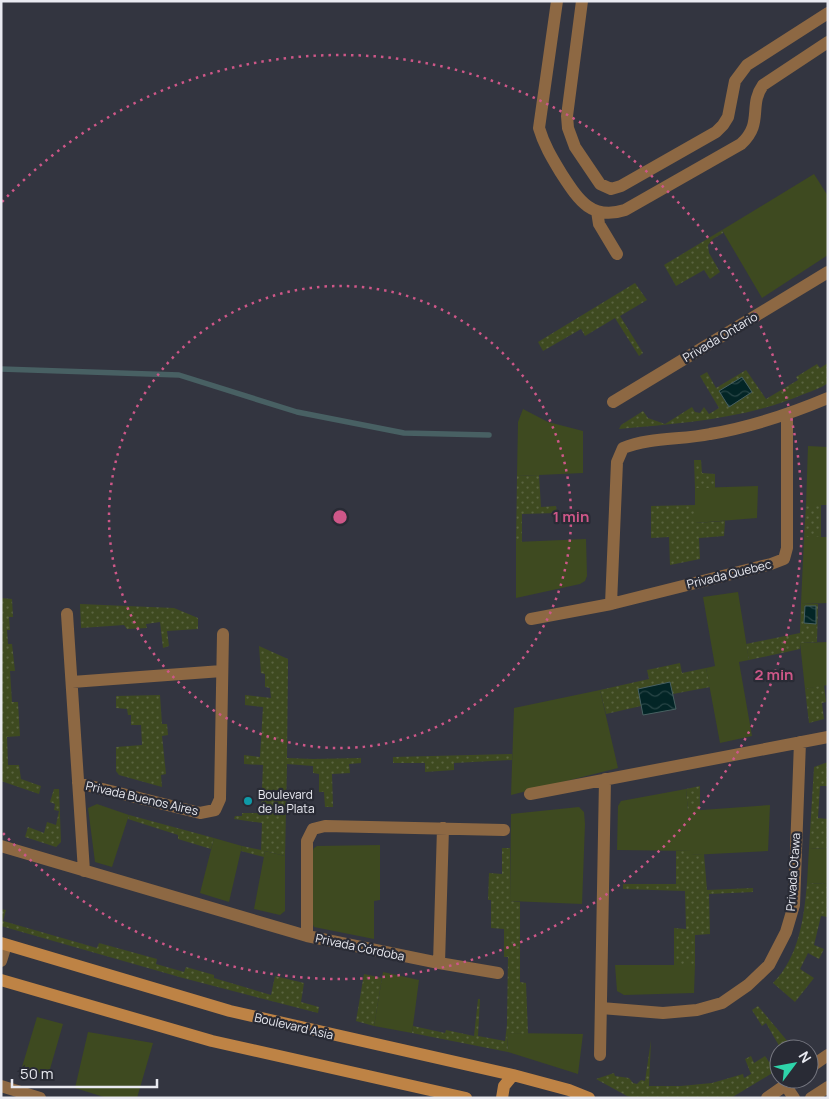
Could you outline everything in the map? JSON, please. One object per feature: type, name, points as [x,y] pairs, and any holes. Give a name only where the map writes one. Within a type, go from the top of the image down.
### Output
[{"type":"street","points":[[557,1],[540,128],[543,141],[576,197],[586,206],[608,213],[625,210],[741,144],[752,132],[756,113],[756,94],[763,85],[828,42]]},
{"type":"street","points":[[582,1],[567,116],[568,128],[575,147],[600,184],[611,189],[621,186],[716,132],[728,117],[735,81],[747,65],[828,13]]},
{"type":"street","points":[[597,211],[599,224],[617,254]]},
{"type":"street","name":"Privada Ontario","points":[[613,402],[828,272]]},
{"type":"street","points":[[611,604],[616,462],[623,448],[635,443],[711,434],[787,415],[828,398]]},
{"type":"street","name":"Privada Quebec","points":[[531,619],[611,604],[771,564],[784,559],[787,548],[787,415]]},
{"type":"street","name":"Privada Buenos Aires","points":[[67,614],[84,871]]},
{"type":"street","name":"Privada Buenos Aires","points":[[78,783],[200,813],[215,810],[220,799],[223,634]]},
{"type":"street","points":[[72,682],[222,671]]},
{"type":"street","points":[[530,794],[828,737]]},
{"type":"street","name":"Privada Otawa","points":[[601,1008],[663,1013],[697,1010],[722,1003],[748,985],[769,965],[786,932],[794,905],[800,742]]},
{"type":"street","points":[[600,1055],[605,779]]},
{"type":"street","name":"Privada Córdoba","points":[[498,973],[307,936],[307,842],[313,829],[325,826],[504,830]]},
{"type":"street","points":[[439,963],[442,828]]},
{"type":"street","points":[[1,846],[307,936]]},
{"type":"street","points":[[1,961],[4,944]]},
{"type":"street","name":"Boulevard Asia","points":[[4,944],[230,1012],[513,1075],[569,1090],[589,1098]]},
{"type":"street","points":[[1,980],[212,1041],[466,1098]]},
{"type":"street","points":[[502,1098],[504,1086],[513,1075]]},
{"type":"street","points":[[1,1086],[40,1098]]},
{"type":"street","points":[[811,1098],[828,1087]]},
{"type":"street","points":[[767,1098],[780,1089]]},
{"type":"green space","points":[[814,174],[828,196],[828,255],[762,298],[722,230]]},
{"type":"green space","points":[[722,230],[723,233],[713,239],[708,245],[709,253],[720,272],[710,279],[704,270],[676,286],[664,265]]},
{"type":"green space","points":[[635,283],[647,300],[620,316],[643,353],[639,356],[615,318],[585,336],[581,329],[543,351],[538,342]]},
{"type":"green space","points":[[828,363],[828,383],[782,402],[713,419],[619,429],[621,425],[643,411],[648,418],[665,424],[692,407],[695,412],[700,413],[704,407],[709,414],[719,408],[700,376],[707,372],[716,388],[746,370],[766,399],[798,380],[796,377],[817,364],[820,368]]},
{"type":"green space","points":[[523,409],[548,422],[583,431],[583,473],[517,476],[518,422]]},
{"type":"green space","points":[[808,446],[828,447],[828,505],[806,505]]},
{"type":"green space","points":[[694,460],[701,460],[702,473],[715,474],[715,488],[695,488]]},
{"type":"green space","points":[[539,475],[541,507],[556,506],[557,513],[522,514],[522,542],[516,542],[517,476]]},
{"type":"green space","points":[[758,486],[757,518],[695,523],[695,488]]},
{"type":"green space","points":[[695,505],[695,523],[725,521],[724,536],[699,538],[700,559],[670,565],[669,537],[651,538],[651,506]]},
{"type":"green space","points":[[806,505],[821,505],[821,537],[804,537]]},
{"type":"green space","points":[[804,537],[828,537],[828,603],[801,604]]},
{"type":"green space","points":[[586,539],[587,576],[585,581],[580,584],[516,598],[516,542]]},
{"type":"green space","points":[[738,592],[749,660],[739,662],[752,736],[720,743],[706,668],[715,666],[703,597]]},
{"type":"green space","points":[[1,598],[12,599],[13,617],[9,617],[10,630],[7,630],[8,644],[12,644],[15,671],[10,671],[12,702],[18,702],[20,736],[7,737],[8,765],[19,765],[21,779],[41,786],[39,794],[1,781]]},
{"type":"green space","points":[[80,604],[174,608],[198,618],[198,629],[167,631],[169,646],[163,648],[160,622],[146,624],[147,628],[127,629],[124,625],[81,628]]},
{"type":"green space","points":[[801,604],[818,604],[817,642],[800,643],[800,649],[749,660],[746,644],[800,633]]},
{"type":"green space","points":[[828,642],[828,685],[805,689],[800,643]]},
{"type":"green space","points":[[259,646],[288,659],[287,758],[361,758],[361,763],[349,764],[350,773],[332,774],[333,807],[325,807],[324,792],[319,792],[319,774],[313,773],[313,766],[287,764],[285,856],[265,851],[264,857],[241,851],[242,846],[261,850],[262,823],[234,819],[235,816],[242,816],[242,813],[261,813],[263,765],[244,764],[244,755],[260,757],[263,707],[245,705],[245,695],[271,698],[270,688],[265,687],[265,674],[261,673]]},
{"type":"green space","points":[[680,663],[682,673],[706,668],[710,687],[673,694],[676,709],[643,715],[641,706],[606,714],[600,690],[649,679],[647,670]]},
{"type":"green space","points":[[824,685],[826,702],[822,703],[824,719],[809,723],[805,689]]},
{"type":"green space","points":[[600,690],[618,768],[511,795],[514,708]]},
{"type":"green space","points":[[160,695],[162,724],[167,724],[168,735],[162,736],[166,774],[161,775],[162,787],[119,775],[116,771],[116,747],[142,745],[141,725],[131,725],[131,715],[128,715],[127,709],[116,708],[116,696]]},
{"type":"green space","points":[[512,754],[512,760],[454,763],[454,770],[425,772],[425,763],[393,763],[393,757]]},
{"type":"green space","points":[[828,762],[828,786],[820,786],[818,818],[828,819],[828,849],[809,848],[814,767]]},
{"type":"green space","points":[[700,786],[700,811],[688,811],[686,789]]},
{"type":"green space","points":[[54,789],[59,789],[61,842],[56,847],[25,837],[28,827],[44,833],[47,822],[56,825],[59,811],[54,810],[55,804],[50,802]]},
{"type":"green space","points":[[686,789],[688,811],[770,805],[768,851],[691,855],[691,851],[617,850],[618,806],[621,801]]},
{"type":"green space","points":[[97,804],[129,815],[112,867],[95,862],[88,808]]},
{"type":"green space","points":[[579,807],[584,812],[585,824],[582,904],[510,901],[511,814]]},
{"type":"green space","points":[[129,815],[214,838],[211,849],[178,839],[178,835],[128,819]]},
{"type":"green space","points":[[214,838],[242,846],[229,902],[200,893]]},
{"type":"green space","points":[[380,845],[380,900],[374,901],[374,939],[314,927],[311,920],[312,853],[314,848],[317,846]]},
{"type":"green space","points":[[502,848],[510,848],[510,901],[520,902],[520,982],[526,983],[528,1034],[507,1033],[508,1052],[412,1033],[413,1026],[445,1033],[446,1030],[474,1036],[478,999],[480,999],[478,1036],[505,1041],[508,957],[504,957],[504,929],[491,928],[491,900],[488,900],[489,873],[502,874]]},
{"type":"green space","points":[[809,848],[828,849],[828,884],[807,883]]},
{"type":"green space","points":[[265,851],[285,856],[285,911],[280,915],[254,909]]},
{"type":"green space","points":[[676,851],[691,851],[691,855],[704,854],[707,890],[753,888],[753,892],[709,894],[710,934],[695,935],[695,965],[674,965],[674,928],[686,929],[685,891],[623,889],[623,884],[676,884]]},
{"type":"green space","points":[[807,883],[828,884],[828,917],[821,916],[814,945],[824,949],[819,959],[808,953],[800,969],[814,978],[795,1002],[773,983],[789,961],[799,936]]},
{"type":"green space","points":[[1,909],[6,910],[3,921],[97,948],[99,943],[157,959],[156,964],[184,972],[186,967],[214,975],[214,978],[271,995],[275,976],[304,983],[301,1002],[319,1007],[318,1013],[183,978],[1,926]]},
{"type":"green space","points":[[615,965],[695,965],[694,993],[624,995],[617,991]]},
{"type":"green space","points":[[383,972],[419,980],[412,1033],[374,1026]]},
{"type":"green space","points":[[364,974],[382,978],[374,1026],[356,1021]]},
{"type":"green space","points":[[758,1006],[786,1039],[775,1039],[766,1023],[762,1026],[752,1010]]},
{"type":"green space","points":[[37,1017],[63,1024],[48,1076],[22,1067]]},
{"type":"green space","points":[[88,1032],[153,1043],[137,1098],[107,1098],[75,1088]]},
{"type":"green space","points":[[507,1033],[583,1034],[578,1074],[508,1052]]},
{"type":"green space","points":[[651,1040],[649,1086],[681,1086],[712,1083],[743,1074],[744,1078],[751,1074],[745,1059],[751,1056],[754,1063],[765,1056],[769,1062],[769,1075],[731,1098],[635,1098],[627,1096],[596,1079],[614,1073],[615,1076],[629,1078],[633,1083],[637,1084],[641,1080],[645,1081]]},
{"type":"water","points":[[742,377],[752,392],[729,407],[719,391]]},
{"type":"water","points":[[805,606],[816,606],[816,624],[804,623]]},
{"type":"water","points":[[670,682],[676,709],[643,715],[638,689]]},
{"type":"waterway","points":[[1,369],[179,375],[297,412],[404,433],[489,435]]},
{"type":"place","name":"Boulevard de la Plata","points":[[248,801]]}]
